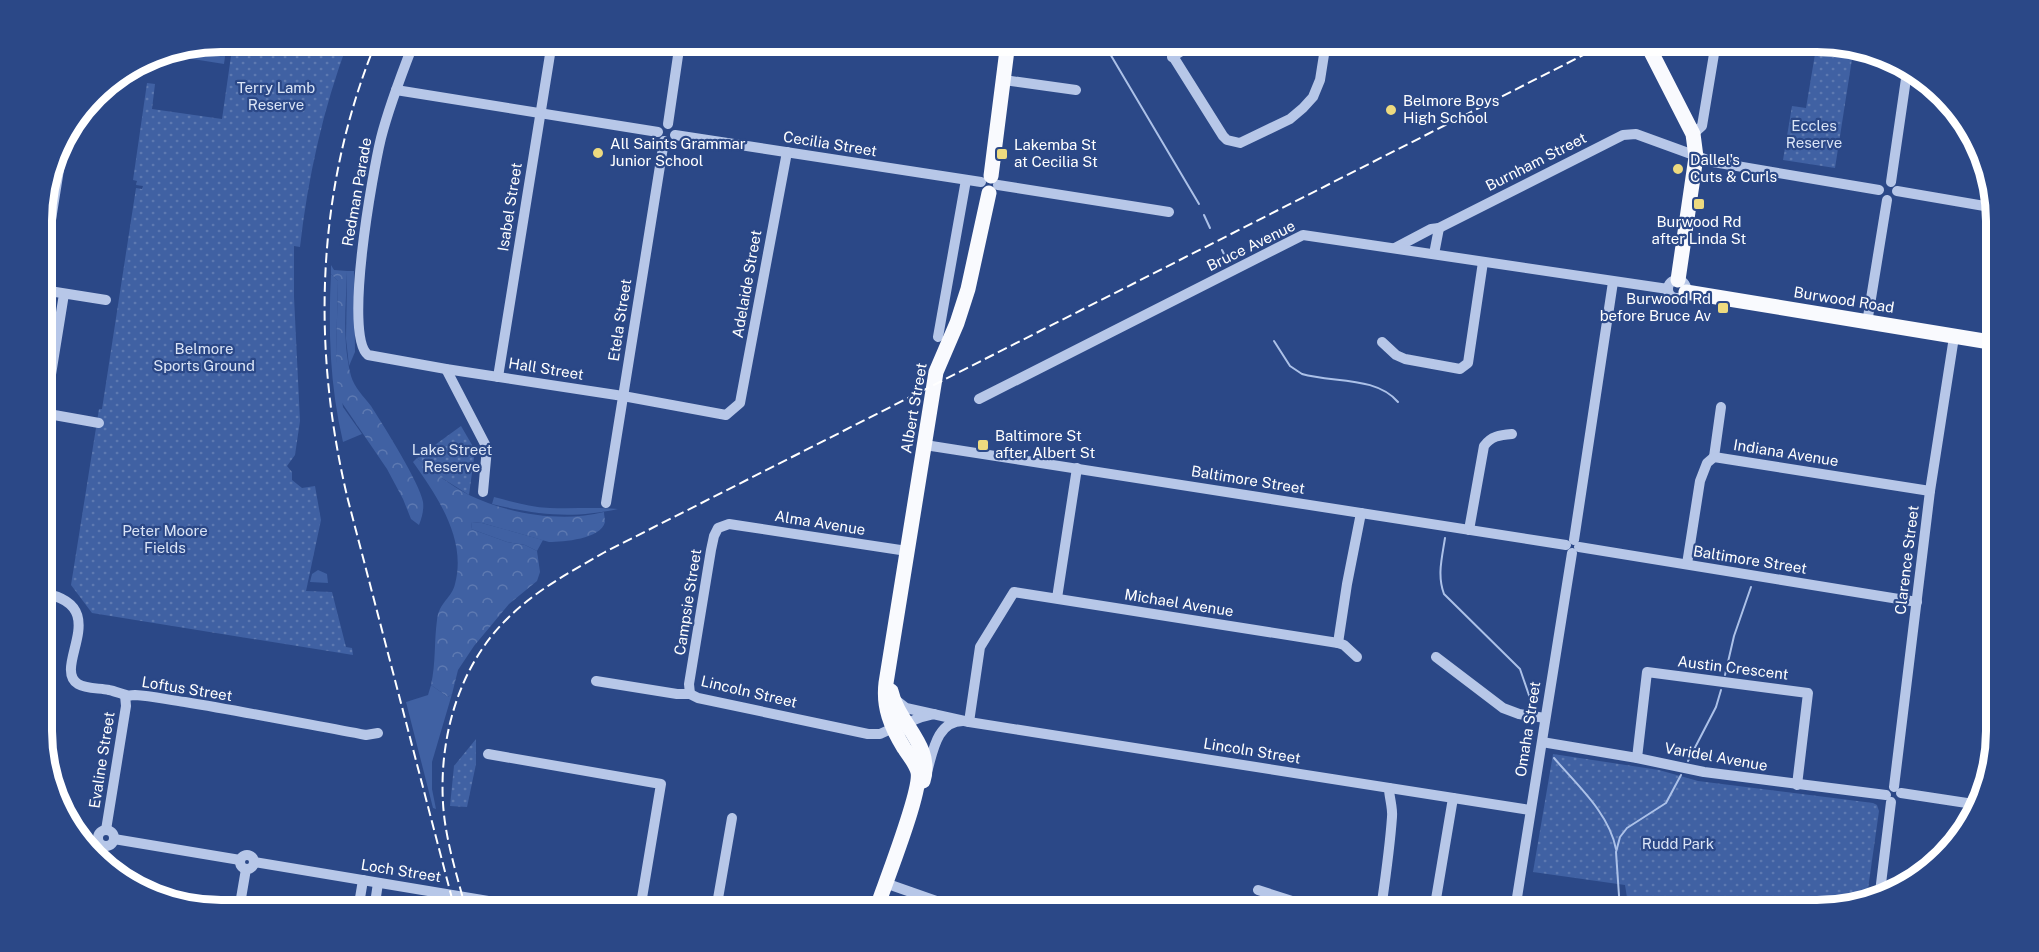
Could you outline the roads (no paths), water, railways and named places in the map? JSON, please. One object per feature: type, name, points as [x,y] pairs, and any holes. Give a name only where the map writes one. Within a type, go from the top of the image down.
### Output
[{"type":"main road","points":[[1651,52],[1693,134],[1696,157],[1677,287]]},
{"type":"main road","name":"Albert Street","points":[[912,806],[924,779],[924,755],[920,743],[900,726],[886,707],[885,691],[936,372],[957,323],[968,289],[1007,53]]},
{"type":"main road","name":"Burwood Road","points":[[1677,287],[1868,323],[1986,342]]},
{"type":"main road","name":"Albert Street","points":[[894,634],[891,690],[900,726],[919,779],[912,806]]},
{"type":"main road","points":[[879,900],[912,806]]},
{"type":"street","points":[[1170,52],[1223,136],[1227,140],[1240,143],[1290,118],[1304,108],[1313,97],[1320,80],[1324,52]]},
{"type":"street","points":[[1173,57],[1180,52]]},
{"type":"street","points":[[1693,134],[1702,126],[1714,52]]},
{"type":"street","name":"Redman Parade","points":[[363,352],[360,340],[359,307],[365,229],[382,136],[410,53]]},
{"type":"street","name":"Isabel Street","points":[[498,377],[550,53]]},
{"type":"street","points":[[668,124],[678,53]]},
{"type":"street","points":[[1887,200],[1895,197],[1894,187],[1906,78]]},
{"type":"street","points":[[1004,80],[1076,90]]},
{"type":"street","points":[[396,90],[541,113],[672,140],[675,135],[673,127],[668,124],[662,125],[661,136]]},
{"type":"street","name":"Burnham Street","points":[[1394,248],[1431,229],[1439,228],[1623,135],[1636,134],[1713,162],[1880,190]]},
{"type":"street","name":"Cecilia Street","points":[[675,135],[1169,212]]},
{"type":"street","name":"Etela Street","points":[[606,503],[661,136]]},
{"type":"street","name":"Adelaide Street","points":[[726,415],[740,403],[787,152]]},
{"type":"street","points":[[938,337],[985,183]]},
{"type":"street","points":[[1887,200],[1881,195],[1880,190],[1884,183],[1985,206]]},
{"type":"street","points":[[1868,323],[1887,200]]},
{"type":"street","points":[[1434,254],[1439,228]]},
{"type":"street","name":"Bruce Avenue","points":[[979,399],[1303,235],[1613,282],[1677,287]]},
{"type":"street","points":[[1382,342],[1405,360],[1460,369],[1465,367],[1471,346],[1483,262]]},
{"type":"street","name":"Omaha Street","points":[[1517,899],[1613,282]]},
{"type":"street","points":[[53,292],[106,300]]},
{"type":"street","points":[[53,363],[64,294]]},
{"type":"street","name":"Clarence Street","points":[[1881,887],[1930,491],[1954,337]]},
{"type":"street","name":"Hall Street","points":[[363,352],[372,357],[623,396],[726,415]]},
{"type":"street","points":[[446,369],[487,448],[483,492]]},
{"type":"street","points":[[1714,457],[1721,407]]},
{"type":"street","points":[[53,418],[99,423]]},
{"type":"street","points":[[1469,530],[1484,447],[1496,436],[1512,434]]},
{"type":"street","name":"Baltimore Street","points":[[925,445],[1917,602]]},
{"type":"street","name":"Indiana Avenue","points":[[1687,564],[1700,481],[1707,463],[1714,457],[1930,491]]},
{"type":"street","points":[[1057,598],[1077,468]]},
{"type":"street","points":[[1338,643],[1361,513]]},
{"type":"street","name":"Alma Avenue","points":[[729,525],[907,551]]},
{"type":"street","name":"Campsie Street","points":[[690,694],[689,684],[714,536],[718,528],[729,525]]},
{"type":"street","name":"Michael Avenue","points":[[969,722],[980,648],[1014,592],[1338,643],[1344,645],[1357,657]]},
{"type":"street","name":"Loftus Street","points":[[52,595],[70,603],[76,613],[79,623],[72,666],[73,678],[83,686],[117,691],[125,696],[135,695],[188,703],[366,735],[378,733]]},
{"type":"street","points":[[1436,657],[1503,708],[1519,714],[1545,718]]},
{"type":"street","name":"Austin Crescent","points":[[1637,758],[1647,672],[1808,693],[1797,785]]},
{"type":"street","name":"Lincoln Street","points":[[596,681],[690,694],[698,698],[868,734],[880,734],[936,714]]},
{"type":"street","name":"Lincoln Street","points":[[891,690],[902,706],[969,722]]},
{"type":"street","name":"Evaline Street","points":[[106,830],[127,701],[125,696]]},
{"type":"street","name":"Lincoln Street","points":[[924,779],[939,736],[945,727],[956,721],[1530,810]]},
{"type":"street","name":"Varidel Avenue","points":[[1542,742],[1704,772],[1797,785],[1970,804]]},
{"type":"street","points":[[488,754],[662,784],[642,900]]},
{"type":"street","points":[[1382,899],[1393,813],[1389,788]]},
{"type":"street","points":[[1436,899],[1453,798]]},
{"type":"street","points":[[718,900],[732,818]]},
{"type":"street","points":[[106,830],[112,832],[114,839],[112,843],[104,845],[100,842],[101,832],[106,830]]},
{"type":"street","name":"Loch Street","points":[[114,839],[247,864],[482,900]]},
{"type":"street","points":[[103,851],[104,845]]},
{"type":"street","points":[[241,900],[247,864]]},
{"type":"street","points":[[360,900],[363,880]]},
{"type":"street","points":[[375,900],[378,883]]},
{"type":"street","points":[[885,883],[932,900]]},
{"type":"street","points":[[1258,890],[1287,899]]},
{"type":"waterway","points":[[1109,52],[1199,204]]},
{"type":"waterway","points":[[1204,215],[1210,228]]},
{"type":"waterway","points":[[1222,250],[1227,260]]},
{"type":"waterway","points":[[1274,341],[1290,366],[1302,374],[1366,384],[1389,394],[1398,402]]},
{"type":"waterway","points":[[1445,538],[1440,573],[1444,594],[1520,669],[1531,701]]},
{"type":"waterway","points":[[1725,675],[1734,636],[1751,587]]},
{"type":"waterway","points":[[1688,761],[1716,707],[1721,690]]},
{"type":"waterway","points":[[1554,758],[1582,789],[1607,823],[1616,849]]},
{"type":"waterway","points":[[1619,899],[1616,852],[1620,837],[1627,828],[1666,803],[1681,775]]},
{"type":"railway","points":[[463,900],[444,816],[443,777],[449,726],[456,702],[478,655],[510,616],[532,597],[605,552],[1589,52]]},
{"type":"railway","points":[[372,53],[356,97],[341,154],[331,211],[326,268],[325,326],[328,384],[336,442],[348,500],[452,900]]},
{"type":"place","name":"Belmore Boys High School","points":[[1391,110]]},
{"type":"place","name":"All Saints Grammar Junior School","points":[[598,153]]},
{"type":"place","name":"Lakemba St at Cecilia St","points":[[1002,154]]},
{"type":"place","name":"Dallel's Cuts & Curls","points":[[1678,169]]},
{"type":"place","name":"Burwood Rd after Linda St","points":[[1699,204]]},
{"type":"place","name":"Burwood Rd before Bruce Av","points":[[1723,308]]},
{"type":"place","name":"Baltimore St after Albert St","points":[[983,445]]},
{"type":"park label","name":"Terry Lamb Reserve","points":[[276,96]]},
{"type":"park label","name":"Eccles Reserve","points":[[1814,134]]},
{"type":"park label","name":"Belmore Sports Ground","points":[[204,358]]},
{"type":"park label","name":"Lake Street Reserve","points":[[452,458]]},
{"type":"park label","name":"Peter Moore Fields","points":[[165,540]]},
{"type":"park label","name":"Rudd Park","points":[[1678,844]]}]
